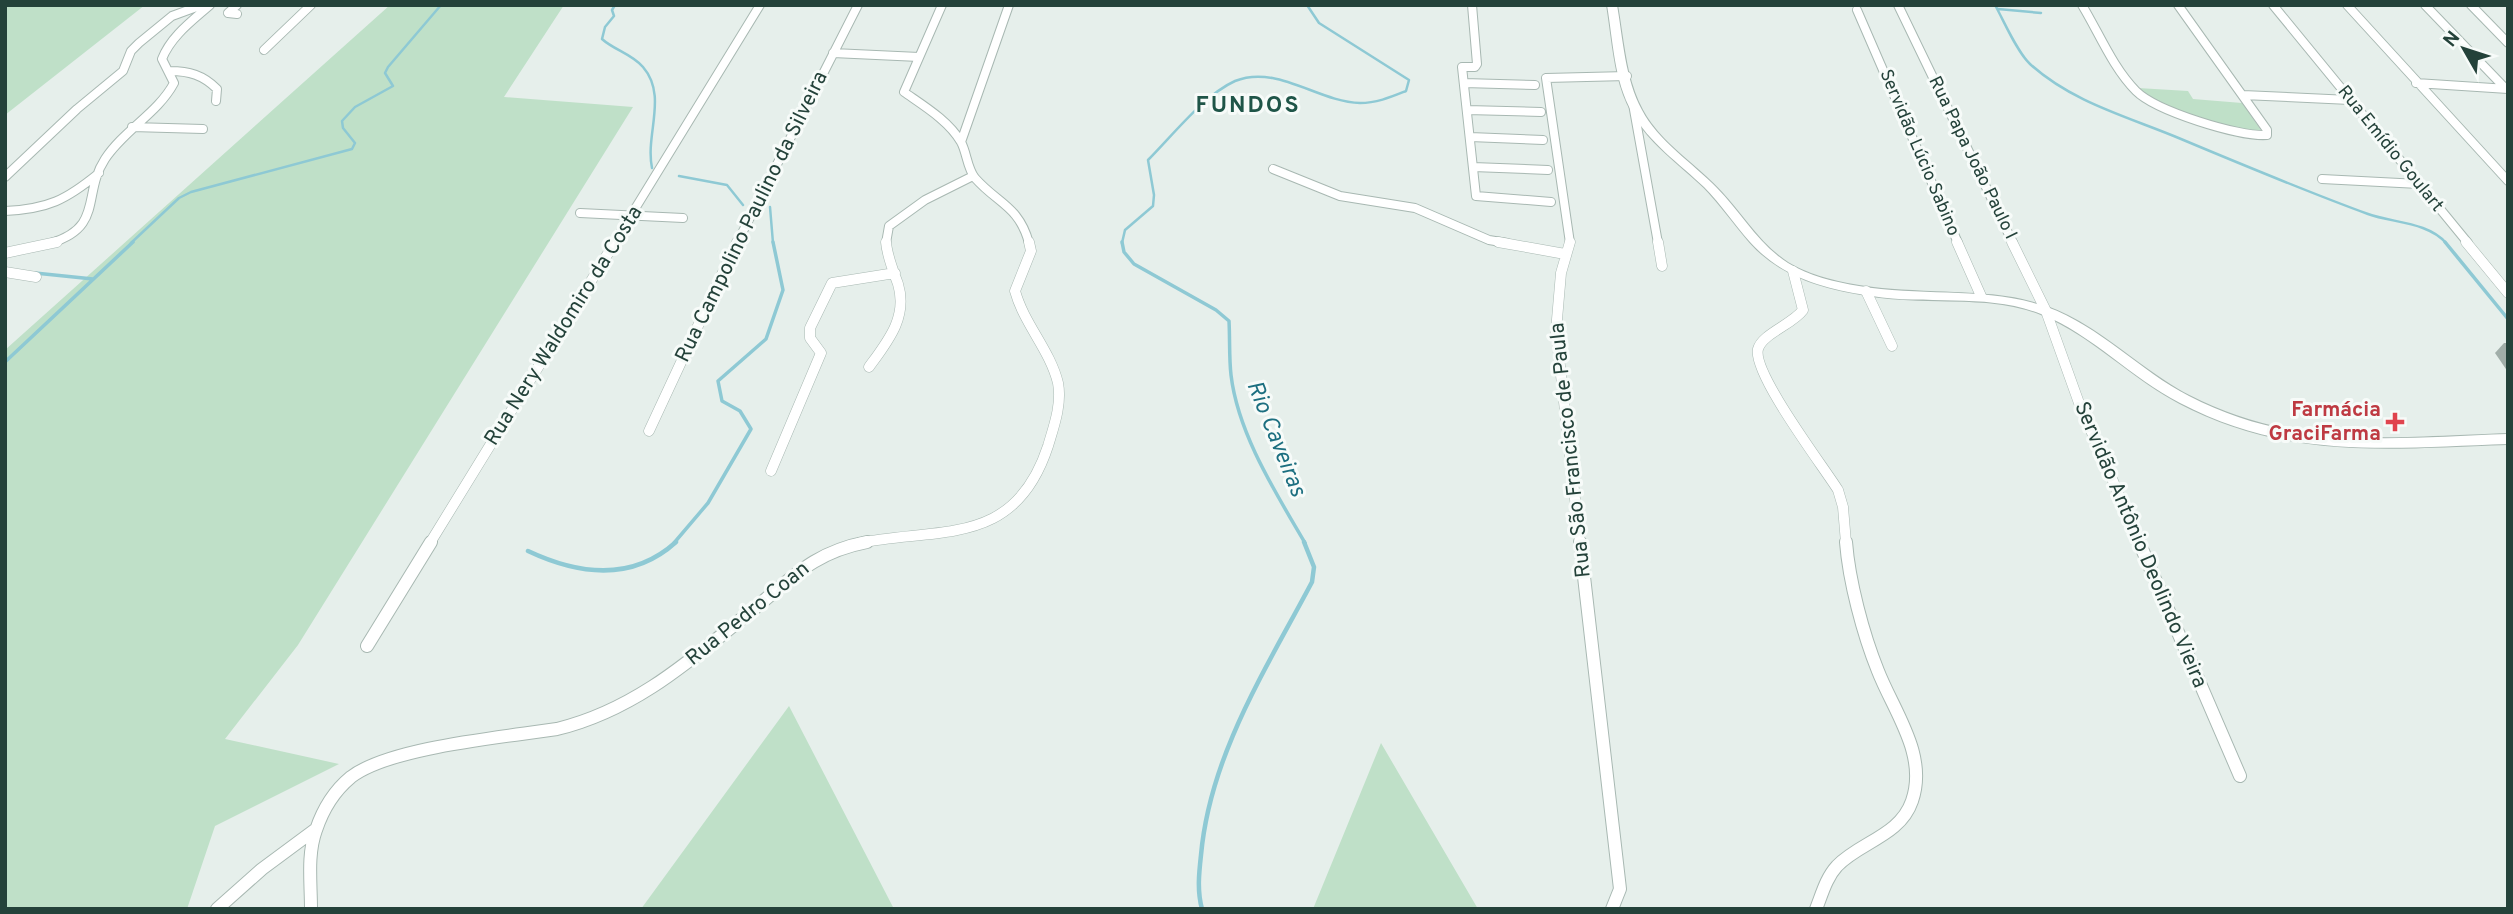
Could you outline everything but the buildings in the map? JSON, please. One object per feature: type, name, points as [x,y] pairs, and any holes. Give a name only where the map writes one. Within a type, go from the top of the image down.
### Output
[{"type":"street","points":[[5,177],[77,109],[123,71],[131,51],[139,43],[172,16],[202,5]]},
{"type":"street","points":[[5,253],[61,240],[82,225],[103,161],[132,127],[172,90],[174,82],[162,59],[166,49],[179,32],[210,5]]},
{"type":"street","points":[[264,50],[311,5]]},
{"type":"street","name":"Rua Nery Waldomiro da Costa","points":[[367,646],[760,5]]},
{"type":"street","name":"Rua Campolino Paulino da Silveira","points":[[649,431],[740,236],[858,5]]},
{"type":"street","points":[[942,5],[904,92],[933,112],[961,142],[1009,5]]},
{"type":"street","points":[[1472,5],[1477,64],[1475,67],[1462,67],[1476,196],[1551,202]]},
{"type":"street","points":[[1612,5],[1662,267]]},
{"type":"street","name":"Rua Papa João Paulo I","points":[[1898,5],[2046,311]]},
{"type":"street","points":[[2082,5],[2139,94],[2235,133],[2254,138],[2267,135],[2267,130],[2178,5]]},
{"type":"street","name":"Rua Emídio Goulart","points":[[2273,5],[2508,293]]},
{"type":"street","points":[[2347,5],[2508,181]]},
{"type":"street","points":[[2425,5],[2506,88]]},
{"type":"street","points":[[2471,5],[2508,43]]},
{"type":"street","name":"Servidão Lúcio Sabino","points":[[1857,10],[1981,296]]},
{"type":"street","points":[[833,53],[919,57]]},
{"type":"street","points":[[170,71],[191,72],[207,79],[217,89],[216,101]]},
{"type":"street","name":"Rua São Francisco de Paula","points":[[1612,909],[1620,889],[1556,331],[1556,312],[1565,254],[1570,242],[1545,80],[1552,76],[1626,76]]},
{"type":"street","points":[[1464,83],[1535,85]]},
{"type":"street","points":[[2416,83],[2506,88]]},
{"type":"street","points":[[2243,95],[2350,100]]},
{"type":"street","points":[[1633,104],[1642,119],[1727,205],[1764,249],[1793,271],[1866,291],[1901,296],[1981,296],[2046,311],[2078,329],[2184,400],[2257,430],[2308,441],[2346,443],[2508,439]]},
{"type":"street","points":[[1467,110],[1541,112]]},
{"type":"street","points":[[132,127],[204,129]]},
{"type":"street","points":[[1470,137],[1543,140]]},
{"type":"street","name":"Rua Pedro Coan","points":[[311,909],[310,854],[316,829],[324,807],[337,789],[360,771],[386,760],[420,751],[579,724],[632,701],[663,682],[801,569],[829,552],[876,542],[969,529],[1017,503],[1039,474],[1059,408],[1059,387],[1015,291],[1031,251],[1024,224],[1016,213],[973,176],[961,142]]},
{"type":"street","points":[[1473,167],[1548,170]]},
{"type":"street","points":[[1273,169],[1340,196],[1415,208],[1489,240],[1565,254]]},
{"type":"street","points":[[5,211],[54,206],[101,172]]},
{"type":"street","points":[[869,367],[898,322],[901,294],[886,248],[889,226],[925,200],[973,176]]},
{"type":"street","points":[[2322,179],[2419,184]]},
{"type":"street","points":[[580,213],[683,218]]},
{"type":"street","points":[[1793,271],[1803,310],[1797,318],[1761,344],[1757,357],[1765,379],[1838,490],[1843,507],[1847,554],[1865,631],[1877,670],[1913,748],[1917,776],[1912,802],[1900,823],[1839,864],[1829,876],[1816,909]]},
{"type":"street","points":[[5,272],[36,277]]},
{"type":"street","points":[[771,471],[821,353],[810,338],[810,328],[832,283],[895,273]]},
{"type":"street","points":[[2497,279],[2508,280]]},
{"type":"street","points":[[1866,291],[1892,346]]},
{"type":"street","name":"Servidão Antônio Deolindo Vieira","points":[[2046,311],[2078,403],[2240,776]]},
{"type":"street","points":[[218,909],[262,869],[316,829]]},
{"type":"green space","points":[[5,5],[145,5],[5,115]]},
{"type":"green space","points":[[390,5],[564,5],[504,97],[633,107],[298,645],[225,739],[339,764],[215,826],[187,909],[5,909],[5,350]]},
{"type":"green space","points":[[2138,88],[2188,91],[2193,99],[2242,103],[2263,133],[2235,131],[2150,99]]},
{"type":"green space","points":[[789,706],[894,909],[641,909]]},
{"type":"green space","points":[[1381,743],[1478,909],[1313,909]]},
{"type":"waterway","points":[[131,243],[179,198],[191,192],[352,149],[355,143],[343,128],[342,121],[355,107],[393,86],[385,73],[388,67],[441,5]]},
{"type":"waterway","points":[[615,5],[612,10],[614,16],[605,27],[602,39],[639,63],[650,78],[655,103],[651,142],[652,168]]},
{"type":"waterway","name":"Rio Caveiras","points":[[1122,243],[1125,230],[1153,206],[1154,195],[1148,160],[1200,106],[1223,87],[1251,77],[1266,77],[1329,97],[1360,103],[1378,101],[1406,91],[1409,80],[1319,23],[1307,5]]},
{"type":"waterway","points":[[1995,5],[2025,59],[2064,89],[2122,116],[2274,178],[2378,217],[2430,231],[2445,242]]},
{"type":"waterway","points":[[1998,9],[2041,13]]},
{"type":"waterway","points":[[679,176],[727,185],[743,205]]},
{"type":"waterway","points":[[770,207],[773,243]]},
{"type":"waterway","points":[[5,362],[133,242]]},
{"type":"waterway","points":[[674,543],[708,503],[751,429],[740,411],[722,401],[718,381],[766,339],[783,290],[773,242]]},
{"type":"waterway","points":[[2445,242],[2508,319]]},
{"type":"waterway","name":"Rio Caveiras","points":[[1122,243],[1124,252],[1134,264],[1216,310],[1229,321],[1231,375],[1241,419],[1260,462],[1305,543]]},
{"type":"waterway","points":[[35,273],[93,279]]},
{"type":"waterway","points":[[528,551],[566,565],[586,569],[623,569],[659,555],[676,542]]},
{"type":"waterway","name":"Rio Caveiras","points":[[1202,909],[1199,889],[1200,862],[1206,818],[1216,782],[1228,748],[1259,680],[1312,582],[1314,567],[1304,542]]},
{"type":"place","name":"Farmácia GraciFarma","points":[[2395,422]]},
{"type":"district","name":"FUNDOS","points":[[1248,106]]}]
